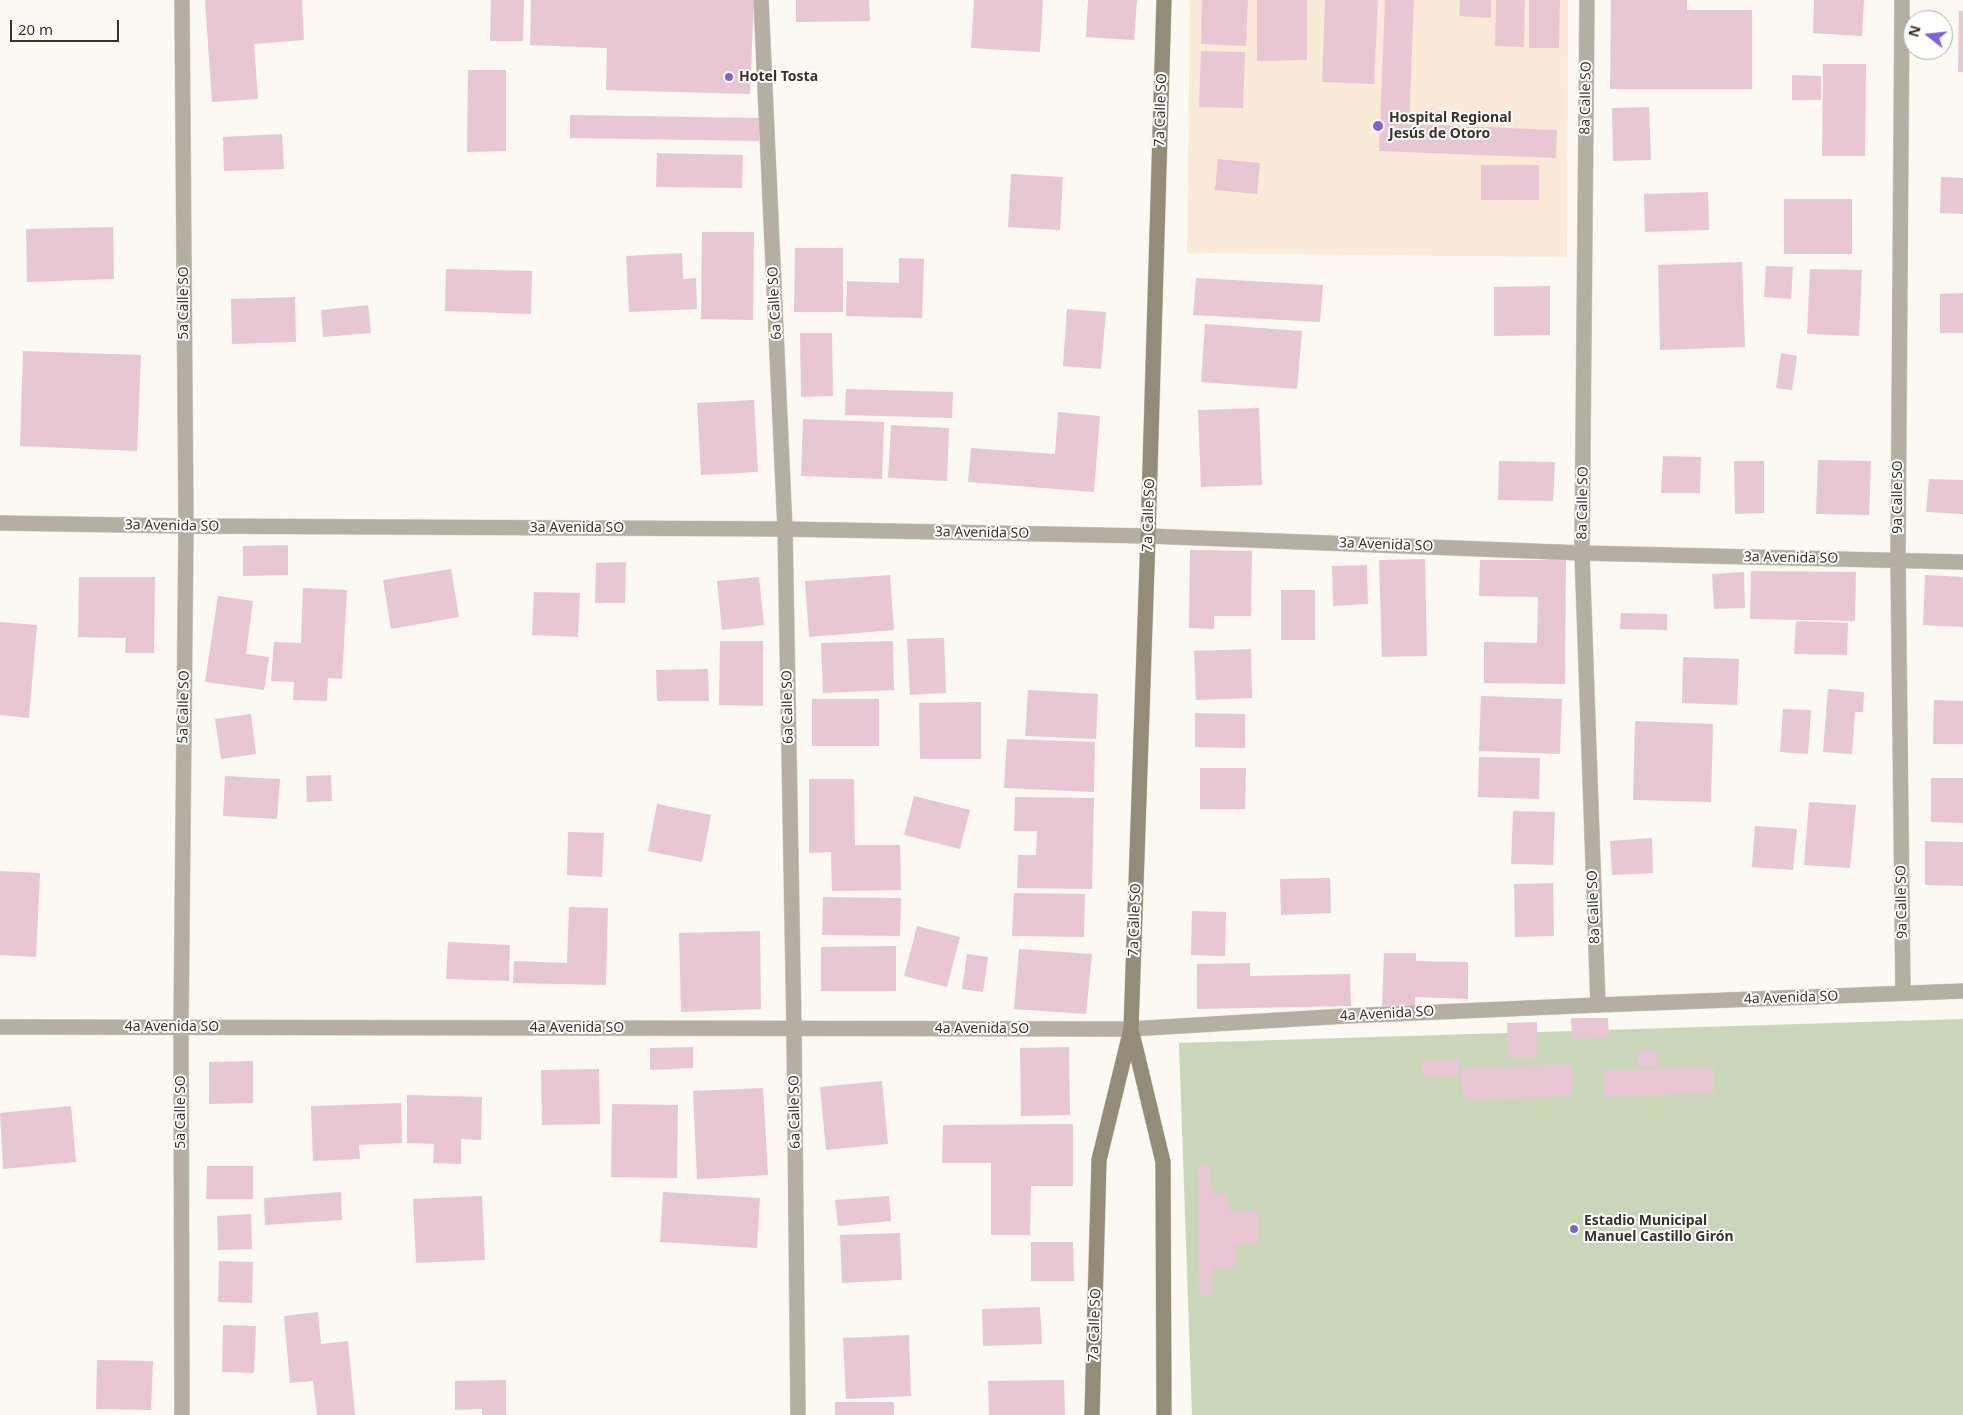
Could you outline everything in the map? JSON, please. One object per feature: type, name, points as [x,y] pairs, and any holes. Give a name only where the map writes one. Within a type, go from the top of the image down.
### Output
[{"type":"street","name":"5a Calle SO","points":[[182,0],[186,526],[181,1027],[182,1415]]},
{"type":"street","name":"6a Calle SO","points":[[761,0],[785,529],[794,1029],[798,1415]]},
{"type":"street","name":"7a Calle SO","points":[[1092,1415],[1099,1160],[1131,1029],[1164,0]]},
{"type":"street","name":"8a Calle SO","points":[[1587,0],[1582,553],[1598,1005]]},
{"type":"street","name":"9a Calle SO","points":[[1902,0],[1898,560],[1903,993]]},
{"type":"street","name":"3a Avenida SO","points":[[0,523],[186,526],[785,529],[1148,536],[1582,553],[1963,562]]},
{"type":"street","name":"4a Avenida SO","points":[[0,1027],[1131,1029],[1598,1005],[1963,991]]},
{"type":"street","name":"7a Calle SO","points":[[1131,1029],[1163,1162],[1164,1415]]},
{"type":"shaded area","name":"Hospital Regional Jesús de Otoro","points":[[1190,0],[1568,0],[1567,257],[1187,253]]},
{"type":"green space","name":"Estadio Municipal Manuel Castillo Girón","points":[[1963,1019],[1963,1415],[1192,1415],[1179,1043]]},
{"type":"building","points":[[205,0],[302,0],[304,40],[254,44],[258,99],[212,102]]},
{"type":"building","points":[[491,0],[524,0],[523,41],[490,41]]},
{"type":"building","points":[[531,0],[754,0],[750,94],[606,90],[607,48],[530,45]]},
{"type":"building","points":[[796,0],[869,0],[870,21],[796,22]]},
{"type":"building","points":[[974,0],[1043,0],[1040,52],[971,48]]},
{"type":"building","points":[[1088,0],[1137,0],[1134,40],[1086,37]]},
{"type":"building","points":[[1202,0],[1248,0],[1246,46],[1201,44]]},
{"type":"building","points":[[1257,0],[1307,0],[1307,60],[1257,61]]},
{"type":"building","points":[[1325,0],[1378,0],[1374,84],[1322,82]]},
{"type":"building","points":[[1385,0],[1414,0],[1409,124],[1557,130],[1556,158],[1379,151]]},
{"type":"building","points":[[1460,0],[1491,0],[1491,18],[1459,16]]},
{"type":"building","points":[[1496,0],[1525,0],[1524,47],[1495,46]]},
{"type":"building","points":[[1529,0],[1560,0],[1559,48],[1529,48]]},
{"type":"building","points":[[1611,0],[1687,0],[1687,10],[1752,10],[1752,89],[1610,89]]},
{"type":"building","points":[[1814,0],[1864,0],[1862,36],[1813,33]]},
{"type":"building","points":[[1959,11],[1963,11],[1963,72],[1958,72]]},
{"type":"building","points":[[1201,51],[1245,52],[1243,108],[1199,107]]},
{"type":"building","points":[[1823,64],[1866,64],[1865,156],[1822,156]]},
{"type":"building","points":[[468,70],[506,70],[506,151],[467,152]]},
{"type":"building","points":[[1792,75],[1821,76],[1821,100],[1792,100]]},
{"type":"building","points":[[1649,107],[1651,160],[1613,161],[1612,108]]},
{"type":"building","points":[[570,115],[760,118],[759,141],[570,138]]},
{"type":"building","points":[[282,134],[284,169],[224,171],[223,137]]},
{"type":"building","points":[[657,153],[743,155],[742,188],[656,187]]},
{"type":"building","points":[[1218,159],[1260,163],[1257,194],[1215,190]]},
{"type":"building","points":[[1481,165],[1539,165],[1539,200],[1481,200]]},
{"type":"building","points":[[1011,174],[1063,177],[1060,230],[1008,227]]},
{"type":"building","points":[[1941,177],[1963,178],[1963,214],[1940,213]]},
{"type":"building","points":[[1708,192],[1709,230],[1645,232],[1644,194]]},
{"type":"building","points":[[1784,199],[1852,199],[1852,254],[1784,254]]},
{"type":"building","points":[[113,227],[114,279],[27,282],[26,229]]},
{"type":"building","points":[[702,232],[754,232],[753,320],[701,319]]},
{"type":"building","points":[[795,248],[843,248],[843,312],[794,312]]},
{"type":"building","points":[[682,253],[683,279],[696,278],[697,309],[629,312],[626,256]]},
{"type":"building","points":[[899,258],[924,259],[922,318],[846,316],[847,281],[899,283]]},
{"type":"building","points":[[1742,262],[1745,347],[1660,350],[1658,265]]},
{"type":"building","points":[[1766,266],[1793,267],[1791,299],[1764,297]]},
{"type":"building","points":[[446,269],[532,271],[531,314],[445,311]]},
{"type":"building","points":[[1810,269],[1862,270],[1859,336],[1807,334]]},
{"type":"building","points":[[1196,278],[1323,285],[1320,322],[1193,315]]},
{"type":"building","points":[[1550,286],[1550,335],[1494,336],[1494,287]]},
{"type":"building","points":[[1963,293],[1963,333],[1940,333],[1940,294]]},
{"type":"building","points":[[295,297],[296,342],[232,344],[231,299]]},
{"type":"building","points":[[368,305],[371,333],[323,337],[321,310]]},
{"type":"building","points":[[1067,309],[1106,312],[1101,369],[1063,366]]},
{"type":"building","points":[[1205,324],[1302,331],[1297,389],[1201,382]]},
{"type":"building","points":[[800,333],[832,333],[833,396],[801,397]]},
{"type":"building","points":[[23,351],[141,355],[137,451],[20,446]]},
{"type":"building","points":[[1781,353],[1797,356],[1792,390],[1776,388]]},
{"type":"building","points":[[846,389],[953,392],[952,418],[845,415]]},
{"type":"building","points":[[754,400],[758,472],[701,475],[697,403]]},
{"type":"building","points":[[1259,408],[1262,485],[1201,487],[1198,410]]},
{"type":"building","points":[[1058,412],[1100,416],[1094,492],[968,482],[971,448],[1055,454]]},
{"type":"building","points":[[803,419],[884,422],[882,479],[801,476]]},
{"type":"building","points":[[891,425],[949,428],[947,481],[888,478]]},
{"type":"building","points":[[1663,456],[1701,457],[1700,493],[1661,493]]},
{"type":"building","points":[[1818,460],[1871,461],[1869,515],[1816,514]]},
{"type":"building","points":[[1499,461],[1555,462],[1553,501],[1498,500]]},
{"type":"building","points":[[1734,461],[1764,461],[1764,513],[1735,514]]},
{"type":"building","points":[[1929,479],[1963,480],[1963,514],[1926,512]]},
{"type":"building","points":[[288,545],[288,575],[243,576],[243,546]]},
{"type":"building","points":[[1190,550],[1252,551],[1251,616],[1214,616],[1214,629],[1189,628]]},
{"type":"building","points":[[1425,559],[1427,656],[1382,657],[1379,560]]},
{"type":"building","points":[[1480,560],[1566,560],[1565,684],[1484,683],[1484,642],[1537,643],[1538,597],[1479,596]]},
{"type":"building","points":[[626,562],[625,603],[595,603],[596,563]]},
{"type":"building","points":[[1367,565],[1368,604],[1333,606],[1332,566]]},
{"type":"building","points":[[451,569],[459,617],[391,629],[383,580]]},
{"type":"building","points":[[1751,571],[1856,572],[1855,621],[1750,619]]},
{"type":"building","points":[[1744,572],[1745,608],[1714,609],[1712,574]]},
{"type":"building","points":[[890,575],[894,630],[809,637],[805,581]]},
{"type":"building","points":[[1925,575],[1963,577],[1963,627],[1923,625]]},
{"type":"building","points":[[79,577],[155,577],[154,653],[125,653],[126,638],[78,637]]},
{"type":"building","points":[[759,577],[764,625],[722,630],[717,581]]},
{"type":"building","points":[[303,588],[347,590],[342,679],[328,678],[327,701],[293,700],[294,682],[271,681],[274,642],[301,643]]},
{"type":"building","points":[[1281,590],[1315,590],[1315,640],[1281,640]]},
{"type":"building","points":[[534,592],[580,593],[578,637],[532,635]]},
{"type":"building","points":[[218,596],[253,601],[246,654],[269,657],[264,690],[205,682]]},
{"type":"building","points":[[1621,613],[1667,614],[1667,630],[1620,629]]},
{"type":"building","points":[[1796,621],[1848,623],[1847,655],[1794,654]]},
{"type":"building","points":[[0,622],[37,625],[29,718],[0,715]]},
{"type":"building","points":[[944,638],[946,693],[910,695],[907,639]]},
{"type":"building","points":[[720,641],[763,641],[763,706],[719,705]]},
{"type":"building","points":[[893,641],[894,690],[823,693],[821,643]]},
{"type":"building","points":[[1251,649],[1252,698],[1196,700],[1194,651]]},
{"type":"building","points":[[1683,657],[1739,659],[1737,705],[1682,703]]},
{"type":"building","points":[[708,669],[709,701],[657,701],[656,670]]},
{"type":"building","points":[[1828,689],[1864,692],[1863,712],[1855,712],[1852,754],[1823,752]]},
{"type":"building","points":[[1028,690],[1098,694],[1096,739],[1025,736]]},
{"type":"building","points":[[1481,696],[1562,699],[1560,754],[1479,751]]},
{"type":"building","points":[[812,699],[879,699],[879,746],[812,746]]},
{"type":"building","points":[[1934,700],[1963,701],[1963,744],[1933,744]]},
{"type":"building","points":[[981,702],[981,759],[920,759],[919,703]]},
{"type":"building","points":[[1783,709],[1811,710],[1808,754],[1780,752]]},
{"type":"building","points":[[1195,713],[1245,714],[1245,748],[1195,747]]},
{"type":"building","points":[[251,714],[256,754],[221,759],[215,719]]},
{"type":"building","points":[[1635,721],[1713,724],[1711,802],[1633,800]]},
{"type":"building","points":[[1007,739],[1095,742],[1094,792],[1004,788]]},
{"type":"building","points":[[1479,757],[1540,758],[1539,799],[1478,797]]},
{"type":"building","points":[[1200,768],[1246,768],[1245,809],[1200,809]]},
{"type":"building","points":[[331,775],[332,801],[307,802],[306,776]]},
{"type":"building","points":[[225,776],[280,779],[277,819],[223,816]]},
{"type":"building","points":[[1931,778],[1963,778],[1963,823],[1931,822]]},
{"type":"building","points":[[809,779],[854,779],[855,845],[900,845],[901,890],[832,891],[831,852],[809,853]]},
{"type":"building","points":[[914,796],[970,810],[960,849],[904,835]]},
{"type":"building","points":[[1015,797],[1094,798],[1092,889],[1017,888],[1018,855],[1036,855],[1037,831],[1014,831]]},
{"type":"building","points":[[1809,802],[1856,805],[1850,868],[1804,865]]},
{"type":"building","points":[[657,804],[711,815],[702,862],[648,851]]},
{"type":"building","points":[[1513,811],[1555,812],[1553,865],[1511,864]]},
{"type":"building","points":[[1755,826],[1797,829],[1793,870],[1752,867]]},
{"type":"building","points":[[568,832],[604,833],[602,877],[567,875]]},
{"type":"building","points":[[1652,838],[1653,873],[1612,875],[1610,841]]},
{"type":"building","points":[[1925,841],[1963,842],[1963,886],[1925,885]]},
{"type":"building","points":[[0,871],[40,873],[36,957],[0,955]]},
{"type":"building","points":[[1330,878],[1331,913],[1281,915],[1280,879]]},
{"type":"building","points":[[1553,883],[1554,936],[1515,937],[1514,884]]},
{"type":"building","points":[[1014,893],[1085,894],[1084,937],[1012,936]]},
{"type":"building","points":[[823,897],[901,898],[900,936],[822,935]]},
{"type":"building","points":[[569,907],[608,908],[606,985],[513,983],[514,961],[567,963]]},
{"type":"building","points":[[1192,911],[1226,912],[1225,956],[1191,955]]},
{"type":"building","points":[[917,926],[960,937],[947,987],[904,976]]},
{"type":"building","points":[[760,931],[761,1009],[681,1012],[679,933]]},
{"type":"building","points":[[448,942],[510,945],[509,981],[446,979]]},
{"type":"building","points":[[896,946],[896,991],[821,991],[821,947]]},
{"type":"building","points":[[1019,949],[1092,954],[1086,1014],[1014,1009]]},
{"type":"building","points":[[1384,953],[1416,953],[1416,961],[1468,962],[1468,999],[1415,997],[1415,1007],[1382,1006]]},
{"type":"building","points":[[967,954],[988,957],[983,992],[962,989]]},
{"type":"building","points":[[1250,963],[1250,976],[1350,974],[1351,1006],[1197,1009],[1197,964]]},
{"type":"building","points":[[1571,1018],[1608,1018],[1609,1038],[1572,1039]]},
{"type":"building","points":[[1537,1022],[1537,1058],[1508,1058],[1507,1023]]},
{"type":"building","points":[[693,1047],[693,1068],[650,1070],[650,1048]]},
{"type":"building","points":[[1069,1047],[1070,1115],[1021,1116],[1020,1048]]},
{"type":"building","points":[[1638,1050],[1657,1050],[1657,1066],[1638,1066]]},
{"type":"building","points":[[1422,1059],[1459,1059],[1459,1075],[1422,1075]]},
{"type":"building","points":[[253,1061],[253,1103],[209,1104],[209,1062]]},
{"type":"building","points":[[1572,1064],[1572,1096],[1463,1099],[1461,1068]]},
{"type":"building","points":[[1714,1067],[1714,1093],[1604,1097],[1603,1070]]},
{"type":"building","points":[[599,1069],[600,1124],[542,1125],[541,1070]]},
{"type":"building","points":[[882,1081],[888,1144],[826,1150],[820,1087]]},
{"type":"building","points":[[763,1088],[768,1175],[697,1179],[693,1091]]},
{"type":"building","points":[[407,1095],[482,1097],[481,1140],[461,1139],[461,1164],[433,1163],[434,1144],[407,1143]]},
{"type":"building","points":[[401,1103],[402,1143],[359,1145],[360,1159],[313,1161],[311,1106]]},
{"type":"building","points":[[612,1104],[678,1105],[677,1178],[611,1177]]},
{"type":"building","points":[[71,1106],[76,1162],[3,1169],[0,1113]]},
{"type":"building","points":[[1073,1124],[1073,1186],[1031,1186],[1030,1235],[991,1235],[991,1163],[942,1163],[943,1125]]},
{"type":"building","points":[[207,1166],[253,1166],[253,1199],[206,1199]]},
{"type":"building","points":[[1198,1166],[1210,1166],[1211,1194],[1228,1194],[1229,1211],[1258,1210],[1258,1244],[1235,1244],[1235,1267],[1212,1267],[1212,1295],[1199,1296]]},
{"type":"building","points":[[341,1192],[342,1220],[265,1225],[264,1198]]},
{"type":"building","points":[[663,1192],[760,1198],[757,1248],[660,1242]]},
{"type":"building","points":[[482,1196],[485,1260],[416,1263],[413,1199]]},
{"type":"building","points":[[889,1196],[891,1221],[838,1226],[835,1200]]},
{"type":"building","points":[[251,1214],[252,1249],[218,1250],[217,1216]]},
{"type":"building","points":[[900,1233],[902,1280],[842,1283],[840,1235]]},
{"type":"building","points":[[1031,1242],[1073,1242],[1074,1281],[1031,1281]]},
{"type":"building","points":[[219,1261],[253,1262],[252,1303],[218,1302]]},
{"type":"building","points":[[1040,1307],[1042,1344],[983,1346],[982,1309]]},
{"type":"building","points":[[318,1312],[321,1344],[348,1341],[355,1415],[317,1415],[313,1381],[290,1383],[284,1316]]},
{"type":"building","points":[[223,1325],[256,1326],[254,1373],[222,1372]]},
{"type":"building","points":[[909,1335],[911,1396],[846,1399],[843,1338]]},
{"type":"building","points":[[97,1360],[153,1361],[151,1410],[96,1409]]},
{"type":"building","points":[[506,1380],[506,1415],[482,1415],[482,1409],[455,1410],[455,1381]]},
{"type":"building","points":[[1064,1380],[1065,1415],[989,1415],[988,1381]]},
{"type":"building","points":[[835,1402],[894,1402],[894,1415],[835,1415]]},
{"type":"place","name":"Hotel Tosta","points":[[729,77]]},
{"type":"place","name":"Hospital Regional Jesús de Otoro","points":[[1378,126]]},
{"type":"place","name":"Estadio Municipal Manuel Castillo Girón","points":[[1574,1229]]}]
